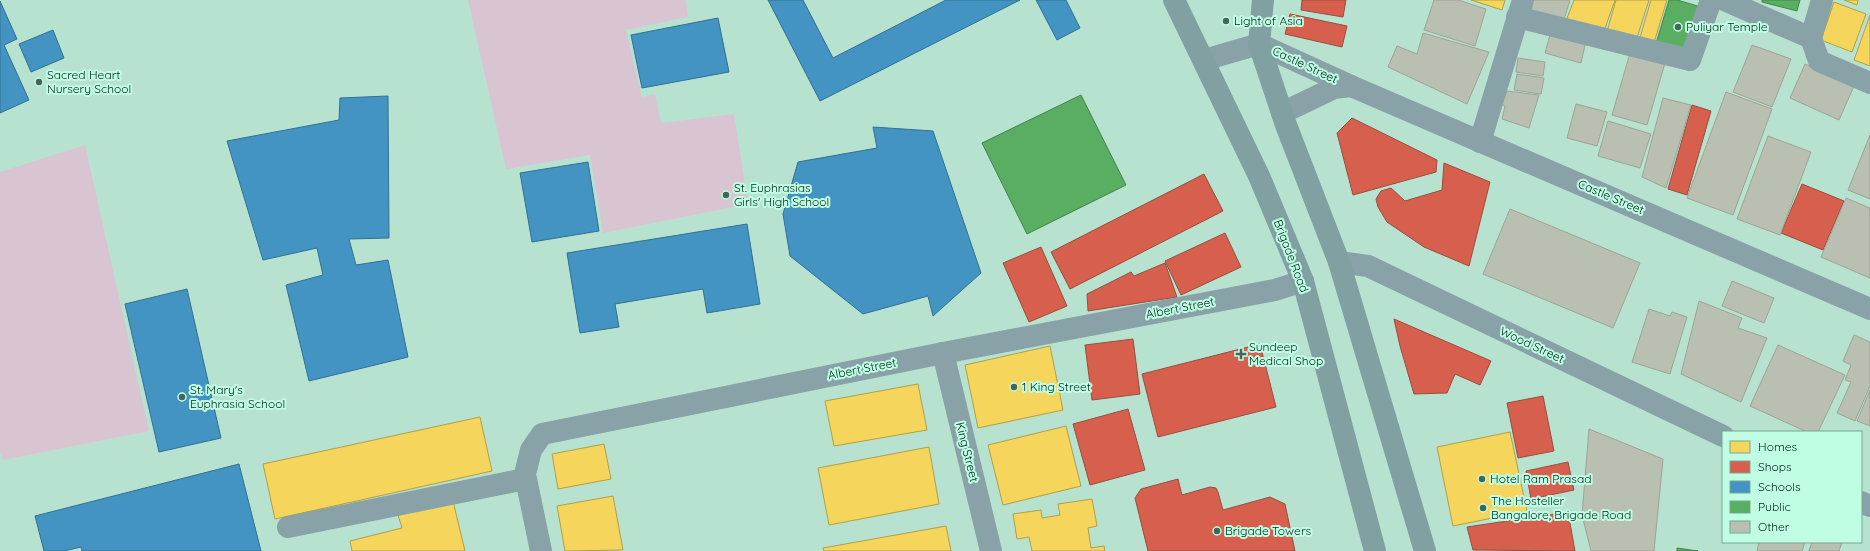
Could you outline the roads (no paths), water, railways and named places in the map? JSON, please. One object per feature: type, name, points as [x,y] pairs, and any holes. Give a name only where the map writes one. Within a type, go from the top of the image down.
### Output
[{"type":"main road","name":"Brigade Road","points":[[1174,0],[1259,176],[1303,281],[1375,551]]},
{"type":"main road","points":[[1263,0],[1259,44],[1282,113],[1339,262],[1425,551]]},
{"type":"street","points":[[1480,142],[1520,8],[1690,60],[1711,0]]},
{"type":"street","points":[[1724,0],[1811,38]]},
{"type":"street","points":[[1822,0],[1811,38],[1819,61],[1870,83]]},
{"type":"street","points":[[1204,60],[1259,44]]},
{"type":"street","name":"Castle Street","points":[[1259,44],[1480,142],[1870,309]]},
{"type":"street","name":"Castle Street","points":[[1282,113],[1334,88],[1351,86]]},
{"type":"street","name":"Wood Street","points":[[1339,262],[1368,266],[1722,436]]},
{"type":"street","name":"Albert Street","points":[[541,551],[524,474],[531,450],[542,434],[944,353],[1275,290],[1303,281]]},
{"type":"street","name":"King Street","points":[[944,353],[992,551]]},
{"type":"street","points":[[288,527],[525,479]]},
{"type":"place","name":"Light of Asia","points":[[1226,21]]},
{"type":"place","name":"Puliyar Temple","points":[[1678,27]]},
{"type":"place","name":"Sacred Heart Nursery School","points":[[39,82]]},
{"type":"place","name":"St. Euphrasias Girls' High School","points":[[726,195]]},
{"type":"place","name":"Sundeep Medical Shop","points":[[1241,354]]},
{"type":"place","name":"1 King Street","points":[[1014,387]]},
{"type":"place","name":"St. Mary's Euphrasia School","points":[[182,397]]},
{"type":"place","name":"Hotel Ram Prasad","points":[[1482,479]]},
{"type":"place","name":"The Hosteller Bangalore, Brigade Road","points":[[1483,508]]},
{"type":"place","name":"Brigade Towers","points":[[1217,531]]}]
